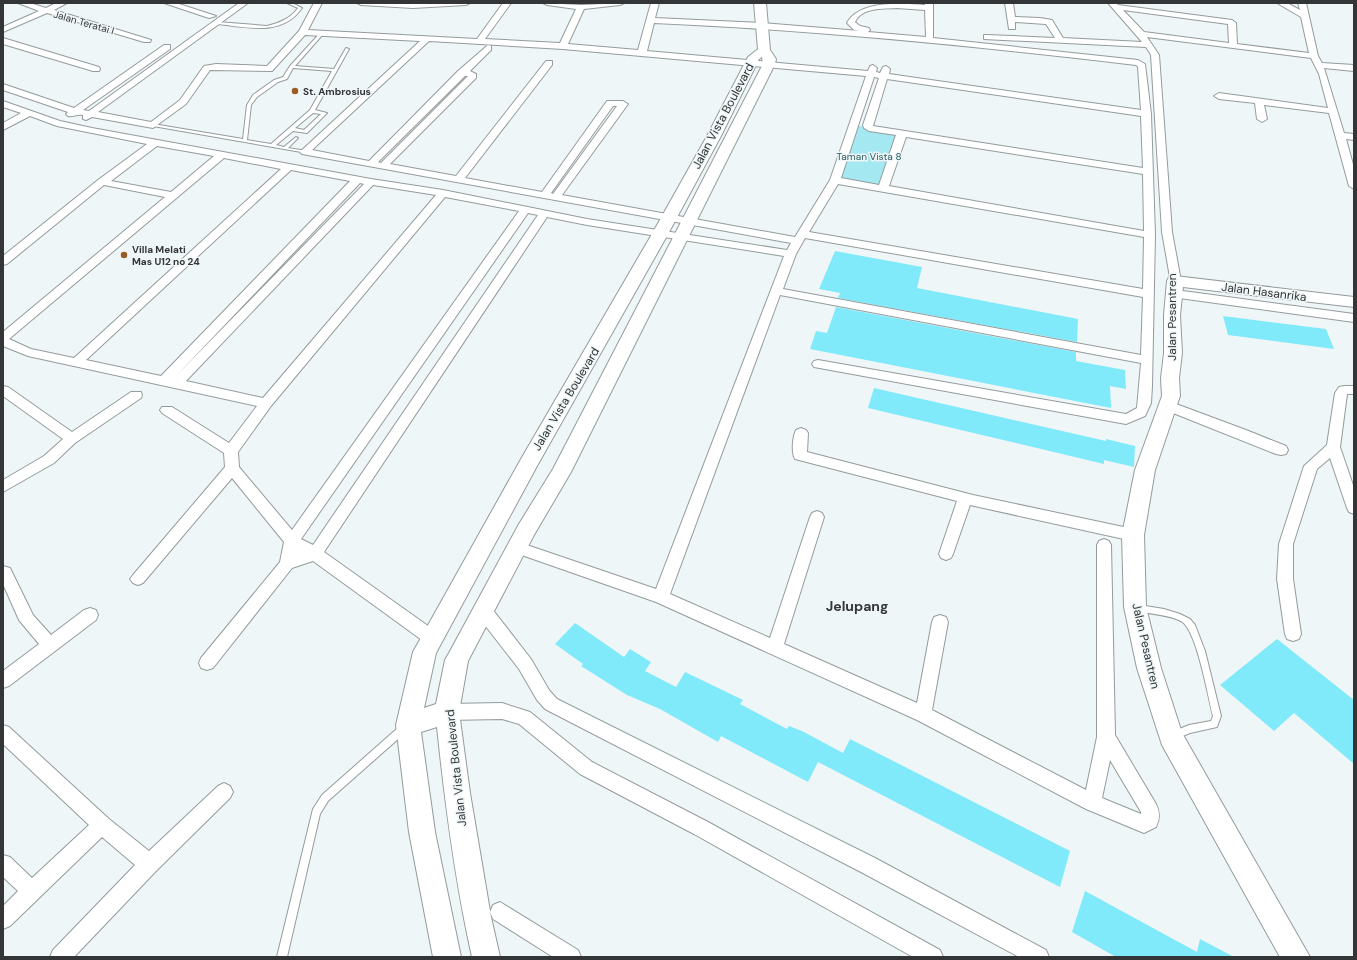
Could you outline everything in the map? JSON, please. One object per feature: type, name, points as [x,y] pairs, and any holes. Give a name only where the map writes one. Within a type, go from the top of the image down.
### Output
[{"type":"street","name":"Jalan Teratai I","points":[[22,3],[44,11],[147,40]]},
{"type":"street","points":[[3,30],[63,3]]},
{"type":"street","points":[[168,3],[214,19]]},
{"type":"street","points":[[72,127],[214,19],[230,3]]},
{"type":"street","points":[[57,123],[214,19],[244,3]]},
{"type":"street","points":[[3,87],[74,111],[153,125],[182,102],[207,68],[269,69],[303,32],[318,3]]},
{"type":"street","points":[[361,3],[413,6],[466,3]]},
{"type":"street","points":[[480,40],[507,3]]},
{"type":"street","points":[[549,3],[581,7],[620,3]]},
{"type":"street","points":[[642,52],[655,3]]},
{"type":"street","points":[[760,3],[762,58]]},
{"type":"street","points":[[1008,3],[1013,37]]},
{"type":"street","points":[[1281,3],[1303,15]]},
{"type":"street","points":[[1302,3],[1303,15],[1314,56],[1323,74],[1354,186]]},
{"type":"street","points":[[930,36],[929,6],[892,4],[869,7],[858,11],[851,18],[851,23],[857,28],[866,30],[930,36],[1013,37],[1150,48]]},
{"type":"street","points":[[1114,5],[1213,31],[1233,46],[1314,56]]},
{"type":"street","points":[[1114,5],[1141,34],[1150,48]]},
{"type":"street","points":[[563,46],[581,7]]},
{"type":"street","points":[[1011,19],[1040,20],[1049,22],[1054,27],[1060,40]]},
{"type":"street","points":[[651,20],[762,25],[967,42],[1138,63],[1142,66],[1146,111],[1150,235],[1147,360],[1143,408],[1137,416],[1126,420],[818,364]]},
{"type":"street","points":[[1141,34],[1213,31],[1229,22],[1232,23],[1233,46]]},
{"type":"street","points":[[303,32],[480,40],[642,52],[762,58],[886,72],[1146,111]]},
{"type":"street","points":[[305,152],[428,38]]},
{"type":"street","points":[[3,41],[96,69]]},
{"type":"street","points":[[371,164],[461,73],[488,48]]},
{"type":"street","name":"Jalan Pesantren","points":[[1150,48],[1155,55],[1167,232],[1179,288],[1172,315],[1173,353],[1170,378],[1172,396],[1145,470],[1133,535],[1135,607],[1149,668],[1171,737],[1296,957]]},
{"type":"street","name":"Jalan Vista Boulevard","points":[[486,957],[477,917],[457,793],[447,712],[457,660],[518,548],[526,530],[561,472],[674,228],[762,58]]},
{"type":"street","points":[[458,180],[549,64]]},
{"type":"street","points":[[1319,64],[1354,68]]},
{"type":"street","points":[[661,597],[776,291],[796,243],[835,180],[873,71]]},
{"type":"street","points":[[886,72],[868,126],[902,133],[1148,172]]},
{"type":"street","points":[[383,166],[473,76],[461,73]]},
{"type":"street","points":[[1323,74],[1354,77]]},
{"type":"street","points":[[1219,96],[1333,111]]},
{"type":"street","points":[[1259,102],[1262,119]]},
{"type":"street","points":[[544,196],[610,103],[623,104],[555,198]]},
{"type":"street","points":[[3,104],[72,127],[290,166],[357,180],[443,193],[525,210],[796,243],[1149,294]]},
{"type":"street","points":[[3,127],[28,113]]},
{"type":"street","points":[[882,188],[902,133]]},
{"type":"street","points":[[1340,135],[1354,137]]},
{"type":"street","points":[[3,262],[102,182],[155,142]]},
{"type":"street","points":[[305,152],[555,198],[674,228],[796,243]]},
{"type":"street","points":[[3,338],[172,195],[223,154]]},
{"type":"street","points":[[77,362],[290,166]]},
{"type":"street","points":[[171,382],[357,180]]},
{"type":"street","points":[[835,180],[1150,235]]},
{"type":"street","points":[[102,182],[172,195]]},
{"type":"street","points":[[171,382],[372,182]]},
{"type":"street","points":[[443,193],[266,403],[231,451],[232,468],[292,541],[315,554],[432,638],[457,660]]},
{"type":"street","points":[[207,663],[287,564],[292,541],[525,210]]},
{"type":"street","points":[[287,564],[315,554],[545,213]]},
{"type":"street","name":"Jalan Vista Boulevard","points":[[443,955],[422,832],[408,725],[425,652],[528,464],[603,336],[674,228]]},
{"type":"street","points":[[1179,288],[1354,318]]},
{"type":"street","name":"Jalan Hasanrika","points":[[1179,288],[1354,302]]},
{"type":"street","points":[[776,291],[1147,360]]},
{"type":"street","points":[[464,296],[486,300]]},
{"type":"street","points":[[3,341],[28,352],[266,403]]},
{"type":"street","points":[[3,390],[67,434],[70,440]]},
{"type":"street","points":[[1354,390],[1344,390],[1341,393],[1333,447],[1354,508]]},
{"type":"street","points":[[3,487],[66,447],[70,440],[136,395]]},
{"type":"street","points":[[393,398],[416,404]]},
{"type":"street","points":[[1168,406],[1281,450]]},
{"type":"street","points":[[167,410],[231,451]]},
{"type":"street","points":[[801,433],[800,455],[966,498],[1133,535]]},
{"type":"street","points":[[1293,634],[1285,578],[1286,544],[1311,466],[1333,447]]},
{"type":"street","points":[[138,579],[232,468]]},
{"type":"street","points":[[946,554],[966,498]]},
{"type":"street","points":[[775,647],[817,517]]},
{"type":"street","points":[[1092,803],[1106,737],[1104,545]]},
{"type":"street","points":[[518,548],[661,597],[923,714],[1092,803],[1140,824],[1150,821],[1150,810],[1106,737]]},
{"type":"street","points":[[5,572],[27,620],[50,645]]},
{"type":"street","points":[[483,610],[525,664],[543,695],[551,704],[861,862],[1038,957]]},
{"type":"street","points":[[3,681],[90,615]]},
{"type":"street","points":[[923,714],[940,622]]},
{"type":"street","points":[[408,725],[447,712],[502,711],[524,718],[586,768],[701,828],[933,957]]},
{"type":"street","points":[[3,733],[102,825],[149,864]]},
{"type":"street","points":[[60,957],[149,864],[224,792]]},
{"type":"street","points":[[3,919],[102,825]]},
{"type":"street","points":[[3,864],[32,891]]},
{"type":"street","points":[[500,912],[571,957]]},
{"type":"lane","points":[[214,19],[266,27],[274,26],[286,21],[298,12],[300,8],[298,6],[289,3]]},
{"type":"lane","points":[[245,141],[248,109],[252,100],[264,88],[285,78],[292,67],[322,33]]},
{"type":"lane","points":[[272,146],[312,111],[327,87],[334,70],[346,49]]},
{"type":"lane","points":[[292,67],[334,70]]},
{"type":"lane","points":[[292,129],[305,132],[325,113],[312,111]]},
{"type":"lane","points":[[153,125],[305,152]]},
{"type":"lane","points":[[285,148],[296,138]]},
{"type":"lane","points":[[1135,607],[1177,617],[1186,621],[1196,636],[1217,716],[1214,724],[1189,730],[1171,737]]},
{"type":"lane","points":[[282,957],[316,812],[325,798],[408,725]]},
{"type":"green space","name":"Taman Vista 8","points":[[854,125],[902,133],[883,189],[835,180]]},
{"type":"building","points":[[835,251],[922,267],[917,288],[1078,319],[1077,342],[838,298],[840,293],[819,289]]},
{"type":"building","points":[[836,307],[1076,352],[1076,361],[1125,370],[1126,389],[1110,386],[1111,408],[810,349],[816,331],[827,333]]},
{"type":"building","points":[[1223,316],[1326,329],[1334,349],[1228,335]]},
{"type":"building","points":[[874,388],[1106,441],[1106,439],[1135,446],[1134,467],[1104,460],[1104,464],[868,408]]},
{"type":"building","points":[[575,623],[624,657],[630,649],[651,662],[645,671],[676,687],[685,672],[743,700],[740,704],[787,729],[789,726],[802,731],[843,753],[850,739],[1070,851],[1060,887],[818,762],[808,782],[721,736],[718,742],[660,709],[627,695],[581,666],[583,664],[555,644]]},
{"type":"building","points":[[1277,639],[1354,700],[1354,764],[1294,713],[1274,731],[1220,685]]},
{"type":"building","points":[[1085,891],[1197,952],[1200,939],[1234,957],[1116,957],[1072,932]]},
{"type":"place","name":"St. Ambrosius","points":[[295,91]]},
{"type":"place","name":"Villa Melati Mas U12 no 24","points":[[124,255]]},
{"type":"district","name":"Jelupang","points":[[857,606]]}]
